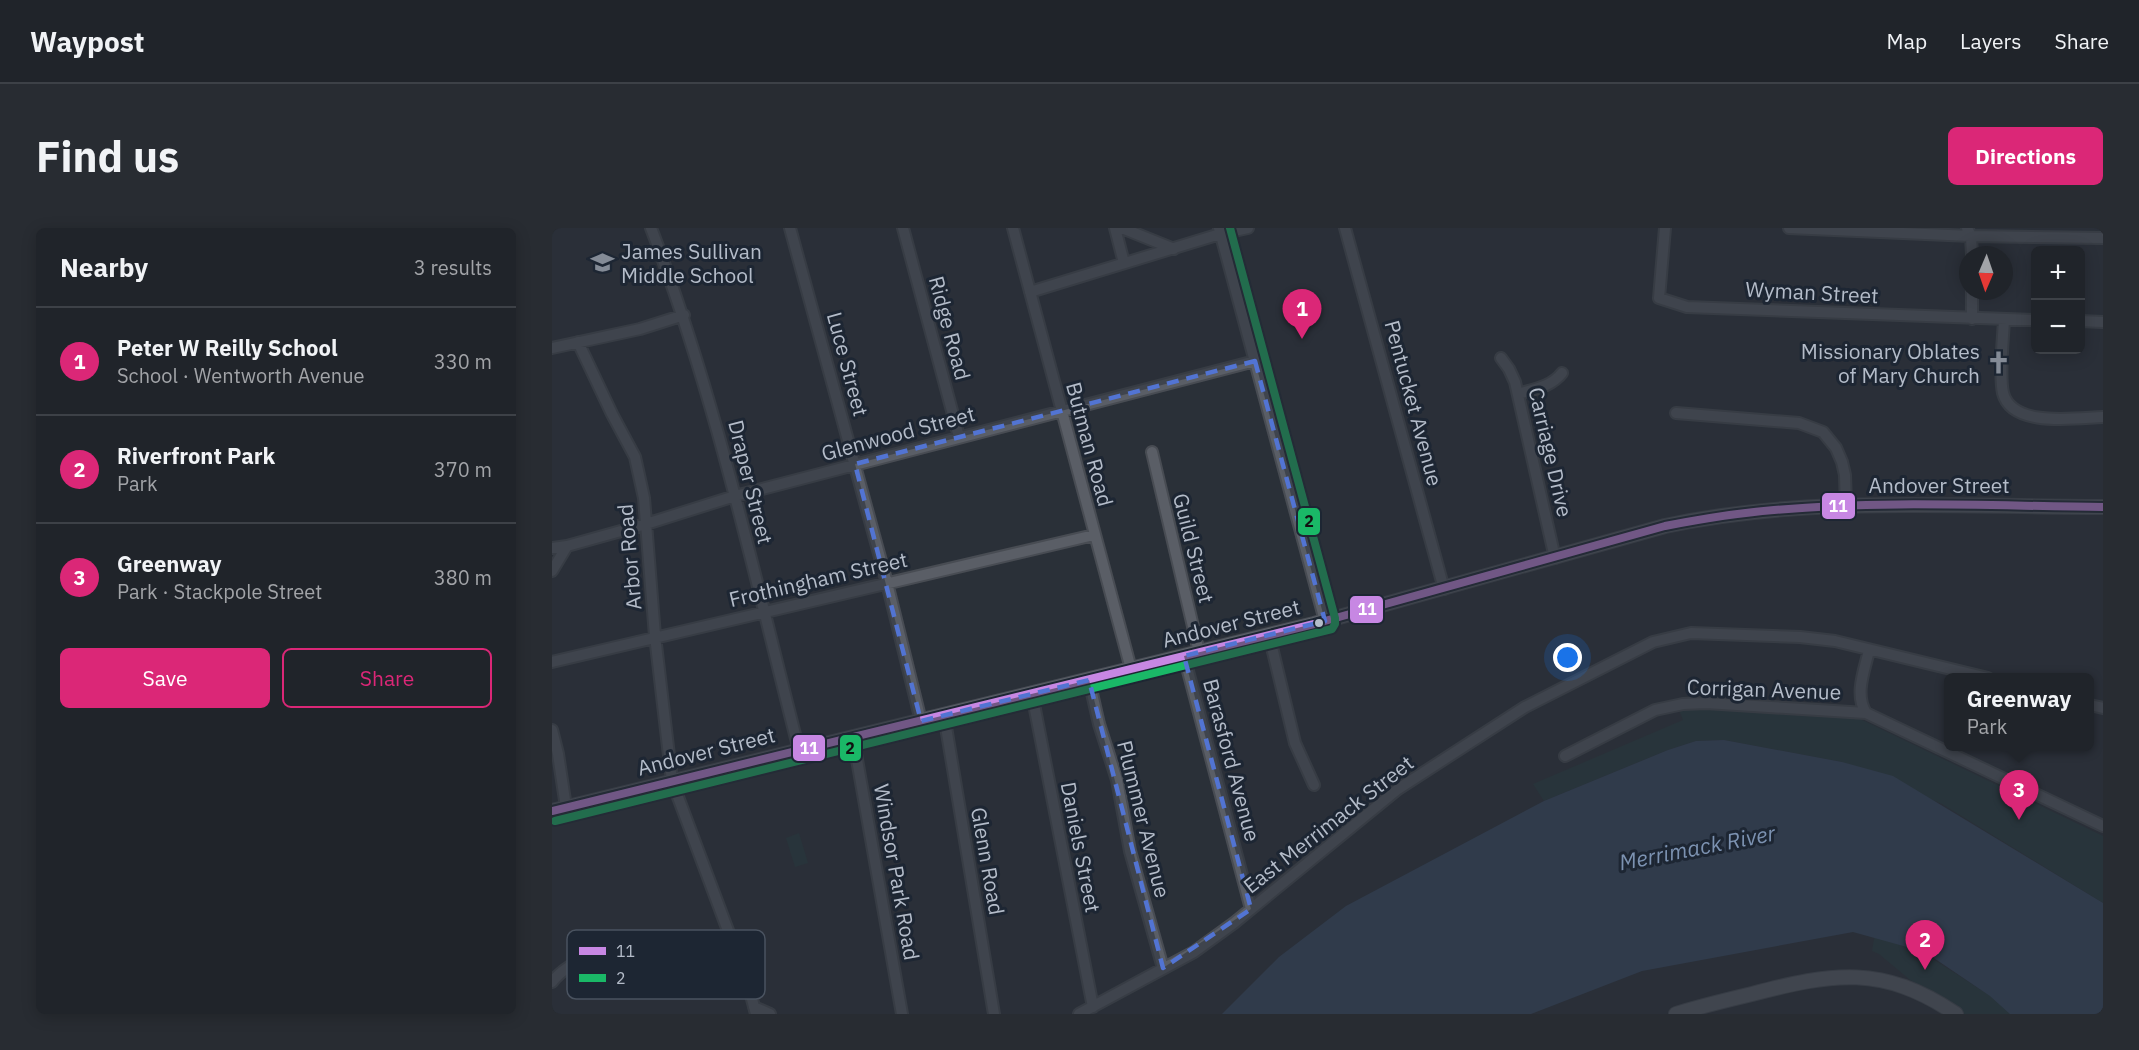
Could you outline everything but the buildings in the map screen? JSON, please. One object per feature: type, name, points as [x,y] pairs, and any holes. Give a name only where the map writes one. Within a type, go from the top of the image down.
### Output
[{"type":"main road","name":"Andover Street","points":[[552,811],[1325,621],[1665,526],[1704,518],[1776,510],[1846,506],[2103,507]]},
{"type":"main road","points":[[1676,1014],[1797,982],[1846,976],[1881,980],[1899,985],[1927,996],[1956,1014]]},
{"type":"street","name":"Draper Street","points":[[651,228],[684,315],[710,402],[799,750]]},
{"type":"street","name":"Luce Street","points":[[790,228],[888,583],[921,721]]},
{"type":"street","name":"Ridge Road","points":[[903,228],[959,437]]},
{"type":"street","name":"Butman Road","points":[[1013,228],[1131,669]]},
{"type":"street","points":[[1115,228],[1124,263]]},
{"type":"street","points":[[1122,228],[1173,249]]},
{"type":"street","points":[[1030,292],[1173,249],[1220,231],[1248,228]]},
{"type":"street","name":"Pentucket Avenue","points":[[1345,228],[1444,589]]},
{"type":"street","name":"Wyman Street","points":[[1665,228],[1659,298],[1688,307],[2031,320]]},
{"type":"street","points":[[1789,228],[2103,238]]},
{"type":"street","points":[[1220,231],[1325,621]]},
{"type":"street","points":[[1972,300],[1972,319]]},
{"type":"street","points":[[552,348],[640,329],[684,315]]},
{"type":"street","points":[[2004,320],[2003,392],[2010,407],[2016,412],[2034,417],[2103,417]]},
{"type":"street","points":[[2085,321],[2103,322]]},
{"type":"street","name":"Arbor Road","points":[[578,342],[635,457],[644,498],[655,636],[672,781],[728,930]]},
{"type":"street","name":"Carriage Drive","points":[[1501,358],[1509,369],[1518,394],[1555,558]]},
{"type":"street","name":"Glenwood Street","points":[[552,548],[567,546],[735,496],[855,464],[1255,361]]},
{"type":"street","points":[[1518,394],[1549,385],[1556,381],[1562,373]]},
{"type":"street","points":[[1676,413],[1799,423],[1823,432],[1836,447],[1842,462],[1845,475],[1846,506]]},
{"type":"street","name":"Guild Street","points":[[1152,452],[1199,652]]},
{"type":"street","name":"Frothingham Street","points":[[552,662],[655,636],[1094,535]]},
{"type":"street","points":[[552,571],[567,546]]},
{"type":"street","name":"East Merrimack Street","points":[[1079,1014],[1194,952],[1251,909],[1398,789],[1525,707],[1653,642],[1691,633],[1800,637],[1835,641],[1967,673]]},
{"type":"street","points":[[1269,635],[1295,743],[1314,785]]},
{"type":"street","points":[[1869,650],[1860,692],[1866,713],[1944,750]]},
{"type":"street","name":"Barasford Avenue","points":[[1184,656],[1251,909]]},
{"type":"street","name":"Plummer Avenue","points":[[1089,680],[1099,724],[1117,780],[1130,851],[1163,968]]},
{"type":"street","name":"Daniels Street","points":[[1032,694],[1093,1007]]},
{"type":"street","name":"Corrigan Avenue","points":[[1565,756],[1655,710],[1683,704],[1706,703],[1866,713]]},
{"type":"street","name":"Glenn Road","points":[[944,715],[994,1014]]},
{"type":"street","points":[[552,730],[566,807]]},
{"type":"street","name":"Windsor Park Road","points":[[853,737],[902,1014]]},
{"type":"street","points":[[1946,751],[2103,826]]},
{"type":"street","points":[[552,982],[567,967]]},
{"type":"street","points":[[755,1010],[770,1014]]},
{"type":"highlighted area","points":[[1255,361],[1325,621],[1184,656],[1251,909],[1163,968],[1089,680],[921,721],[855,464]]},
{"type":"green space","points":[[1678,707],[1856,717],[2103,836],[2103,903],[1942,804],[1842,762],[1724,740],[1696,741],[1668,750],[1544,801],[1533,784],[1683,720]]},
{"type":"green space","points":[[799,833],[808,863],[795,867],[786,838]]},
{"type":"green space","points":[[1876,928],[1892,933],[2019,1014],[1951,1014],[1879,954],[1872,951]]},
{"type":"water","name":"Merrimack River","points":[[1724,740],[1842,762],[1893,776],[2103,903],[2103,1014],[2010,1014],[1990,996],[1925,952],[1853,932],[1642,971],[1531,1014],[1222,1014],[1279,957],[1346,906],[1544,801],[1668,750],[1696,741]]},
{"type":"transit line","name":"2","points":[[555,821],[1332,629],[1335,618],[1230,228]]},
{"type":"transit line","name":"11","points":[[552,811],[1314,624],[1665,526],[1760,511],[1856,505],[2103,507]]},
{"type":"place","name":"James Sullivan Middle School","points":[[603,263]]},
{"type":"place","name":"Peter W Reilly School","points":[[1302,339]]},
{"type":"place","name":"Missionary Oblates of Mary Church","points":[[1998,363]]},
{"type":"place","name":"Greenway","points":[[2019,820]]},
{"type":"place","name":"Riverfront Park","points":[[1925,970]]}]
